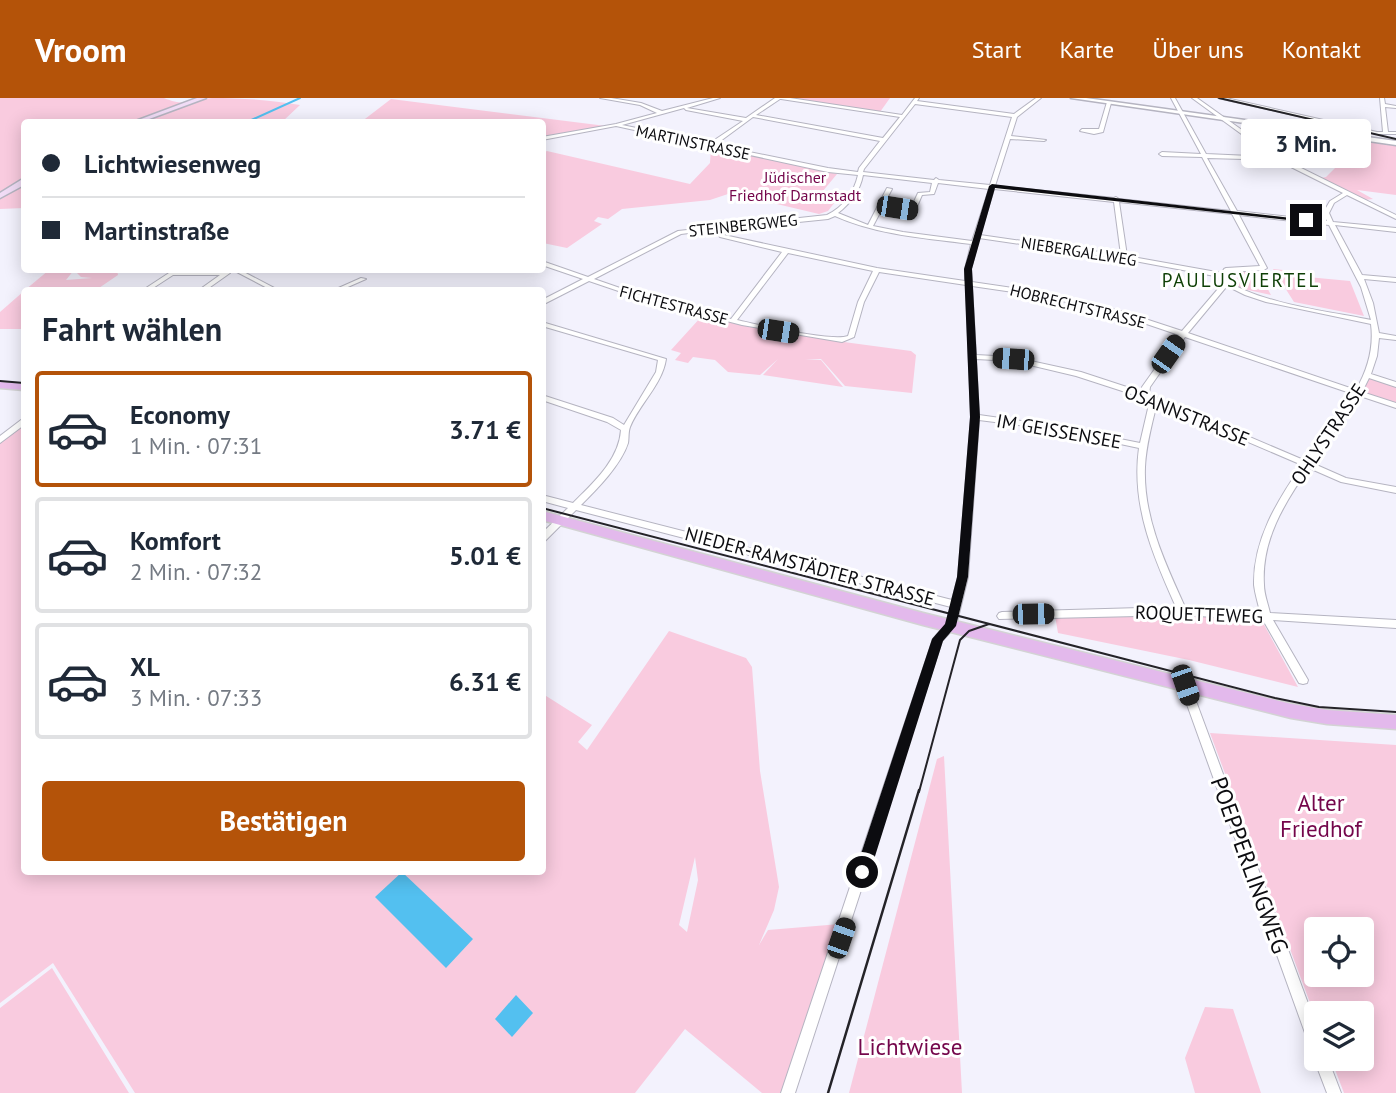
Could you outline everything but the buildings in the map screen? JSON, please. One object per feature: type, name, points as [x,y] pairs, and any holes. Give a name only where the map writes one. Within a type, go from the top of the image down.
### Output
[{"type":"main road","points":[[144,119],[203,98]]},
{"type":"main road","points":[[0,195],[21,184]]},
{"type":"main road","points":[[0,385],[21,387]]},
{"type":"main road","name":"NIEDER-RAMSTÄDTER STRASSE","points":[[546,516],[951,626],[1291,711],[1327,717],[1396,722]]},
{"type":"street","points":[[602,98],[641,104],[663,113]]},
{"type":"street","points":[[546,138],[616,125],[718,98]]},
{"type":"street","points":[[711,145],[779,98],[902,116]]},
{"type":"street","points":[[788,1093],[938,639],[951,626],[963,577],[975,417],[974,357],[968,284],[975,239],[1015,116],[1039,98]]},
{"type":"street","points":[[1074,98],[1226,120],[1369,135],[1386,132],[1396,134]]},
{"type":"street","points":[[1173,98],[1234,212]]},
{"type":"street","points":[[1194,98],[1279,159],[1396,217]]},
{"type":"street","points":[[1220,98],[1396,142]]},
{"type":"street","points":[[835,214],[847,205],[862,171],[915,100],[1015,116]]},
{"type":"street","points":[[1383,101],[1386,132]]},
{"type":"street","points":[[1383,101],[1396,107]]},
{"type":"street","points":[[1101,131],[1109,103]]},
{"type":"street","points":[[682,108],[747,120]]},
{"type":"street","points":[[753,116],[883,140]]},
{"type":"street","name":"MARTINSTRASSE","points":[[616,125],[812,167],[1396,230]]},
{"type":"street","points":[[1009,137],[1044,141]]},
{"type":"street","points":[[1268,152],[1326,149],[1325,146]]},
{"type":"street","points":[[1162,154],[1279,159]]},
{"type":"street","points":[[882,205],[913,210],[920,194],[932,194],[936,180]]},
{"type":"street","points":[[870,228],[889,189]]},
{"type":"street","points":[[1330,223],[1327,210],[1332,202],[1347,193]]},
{"type":"street","points":[[1116,200],[1124,257]]},
{"type":"street","name":"NIEBERGALLWEG","points":[[835,214],[851,223],[870,228],[1124,257],[1222,275],[1226,270],[1237,267],[1264,268],[1234,212]]},
{"type":"street","name":"STEINBERGWEG","points":[[546,301],[680,232],[835,214]]},
{"type":"street","name":"OHLYSTRASSE","points":[[1303,680],[1266,616],[1259,593],[1258,561],[1272,521],[1358,393],[1367,375],[1376,334],[1373,310],[1330,223]]},
{"type":"street","name":"HOBRECHTSTRASSE","points":[[713,228],[722,236],[877,270],[1004,288],[1086,304],[1396,406]]},
{"type":"street","points":[[733,321],[786,251]]},
{"type":"street","name":"FICHTESTRASSE","points":[[546,264],[642,298],[733,321],[842,340],[850,338],[861,302],[877,270]]},
{"type":"street","points":[[151,287],[172,273]]},
{"type":"street","points":[[207,287],[228,273]]},
{"type":"street","points":[[236,273],[268,287]]},
{"type":"street","points":[[1222,275],[1225,284]]},
{"type":"street","points":[[1358,276],[1396,280]]},
{"type":"street","points":[[344,287],[363,279]]},
{"type":"street","points":[[1225,284],[1264,299],[1375,323]]},
{"type":"street","points":[[1182,611],[1152,536],[1143,497],[1143,446],[1149,397],[1146,387],[1183,334],[1225,284]]},
{"type":"street","points":[[546,325],[662,359],[660,372],[625,429],[624,443],[614,461],[599,482],[546,535]]},
{"type":"street","points":[[1376,334],[1396,338]]},
{"type":"street","name":"OSANNSTRASSE","points":[[974,357],[1013,359],[1053,367],[1149,397],[1343,480],[1396,490]]},
{"type":"street","points":[[1367,375],[1396,385]]},
{"type":"street","points":[[546,398],[610,419],[625,429]]},
{"type":"street","name":"IM GEISSENSEE","points":[[975,417],[1050,427],[1143,446]]},
{"type":"street","points":[[0,440],[21,424]]},
{"type":"street","name":"NIEDER-RAMSTÄDTER STRASSE","points":[[546,499],[956,604]]},
{"type":"street","name":"ROQUETTEWEG","points":[[1002,616],[1182,611],[1396,624]]},
{"type":"street","name":"POEPPERLINGWEG","points":[[1185,685],[1304,1011]]},
{"type":"street","points":[[1326,1071],[1334,1093]]},
{"type":"green space","points":[[0,98],[164,98],[183,102],[223,98],[300,105],[285,119],[21,119],[21,208],[0,209]]},
{"type":"green space","points":[[791,98],[890,98],[880,112]]},
{"type":"green space","points":[[391,99],[606,126],[546,136],[546,119],[365,119]]},
{"type":"green space","points":[[1366,141],[1396,145],[1396,195],[1357,190],[1373,199],[1365,200],[1321,178],[1326,177],[1337,166],[1368,153]]},
{"type":"green space","name":"Jüdischer Friedhof Darmstadt","points":[[711,147],[837,174],[818,197],[835,202],[828,211],[819,214],[731,193],[710,200],[622,209],[608,219],[598,217],[594,221],[602,224],[567,248],[546,244],[546,151],[690,184],[710,163]]},
{"type":"green space","points":[[1273,269],[1283,270],[1286,275],[1350,281],[1364,316],[1294,302]]},
{"type":"green space","points":[[1255,270],[1271,295],[1239,288],[1228,280],[1230,273]]},
{"type":"green space","points":[[45,273],[72,273],[66,280],[92,278],[81,277],[77,273],[118,275],[100,287],[29,287]]},
{"type":"green space","points":[[21,294],[21,329],[0,329],[0,312]]},
{"type":"green space","points":[[701,317],[829,340],[911,351],[916,355],[912,393],[845,386],[821,359],[805,359],[821,360],[843,387],[763,375],[778,359],[760,375],[728,372],[715,360],[693,357],[688,363],[675,360],[681,353],[671,350]]},
{"type":"green space","points":[[1368,375],[1396,385],[1396,406],[1358,393]]},
{"type":"green space","points":[[21,422],[21,875],[546,875],[546,696],[592,725],[578,742],[587,750],[669,631],[746,658],[752,667],[760,771],[779,887],[774,910],[759,945],[768,930],[840,924],[782,1093],[762,1093],[685,1029],[635,1093],[135,1093],[53,963],[0,1003],[0,440]],"holes":[[[695,857],[698,880],[687,932],[679,925]]]},
{"type":"green space","points":[[1183,614],[1262,621],[1298,687],[1189,660],[1058,633],[1055,616]]},
{"type":"green space","name":"Alter Friedhof","points":[[1210,733],[1396,745],[1396,1093],[1344,1093],[1336,1071],[1374,1071],[1374,1001],[1309,1001],[1304,987],[1374,987],[1374,917],[1304,917],[1304,987]]},
{"type":"green space","name":"Lichtwiese","points":[[944,756],[962,1093],[849,1093],[937,759]]},
{"type":"green space","points":[[52,968],[129,1093],[0,1093],[0,1008]]},
{"type":"green space","points":[[1205,1007],[1233,1009],[1261,1093],[1195,1093],[1185,1058]]},
{"type":"water","points":[[399,875],[405,875],[473,939],[446,968],[375,897]]},
{"type":"water","points":[[516,995],[533,1013],[512,1037],[495,1019]]},
{"type":"waterway","points":[[254,119],[300,98]]},
{"type":"tram line","points":[[1219,98],[1396,139]]},
{"type":"tram line","points":[[0,381],[21,383]]},
{"type":"tram line","points":[[546,509],[1275,698],[1319,707],[1396,712]]},
{"type":"tram line","points":[[919,792],[960,640],[969,631],[989,624]]},
{"type":"tram line","points":[[828,1093],[919,790]]},
{"type":"district","name":"PAULUSVIERTEL","points":[[1241,280]]},
{"type":"route","points":[[862,872],[938,639],[951,626],[963,577],[975,417],[968,269],[992,186],[1306,220]]}]
